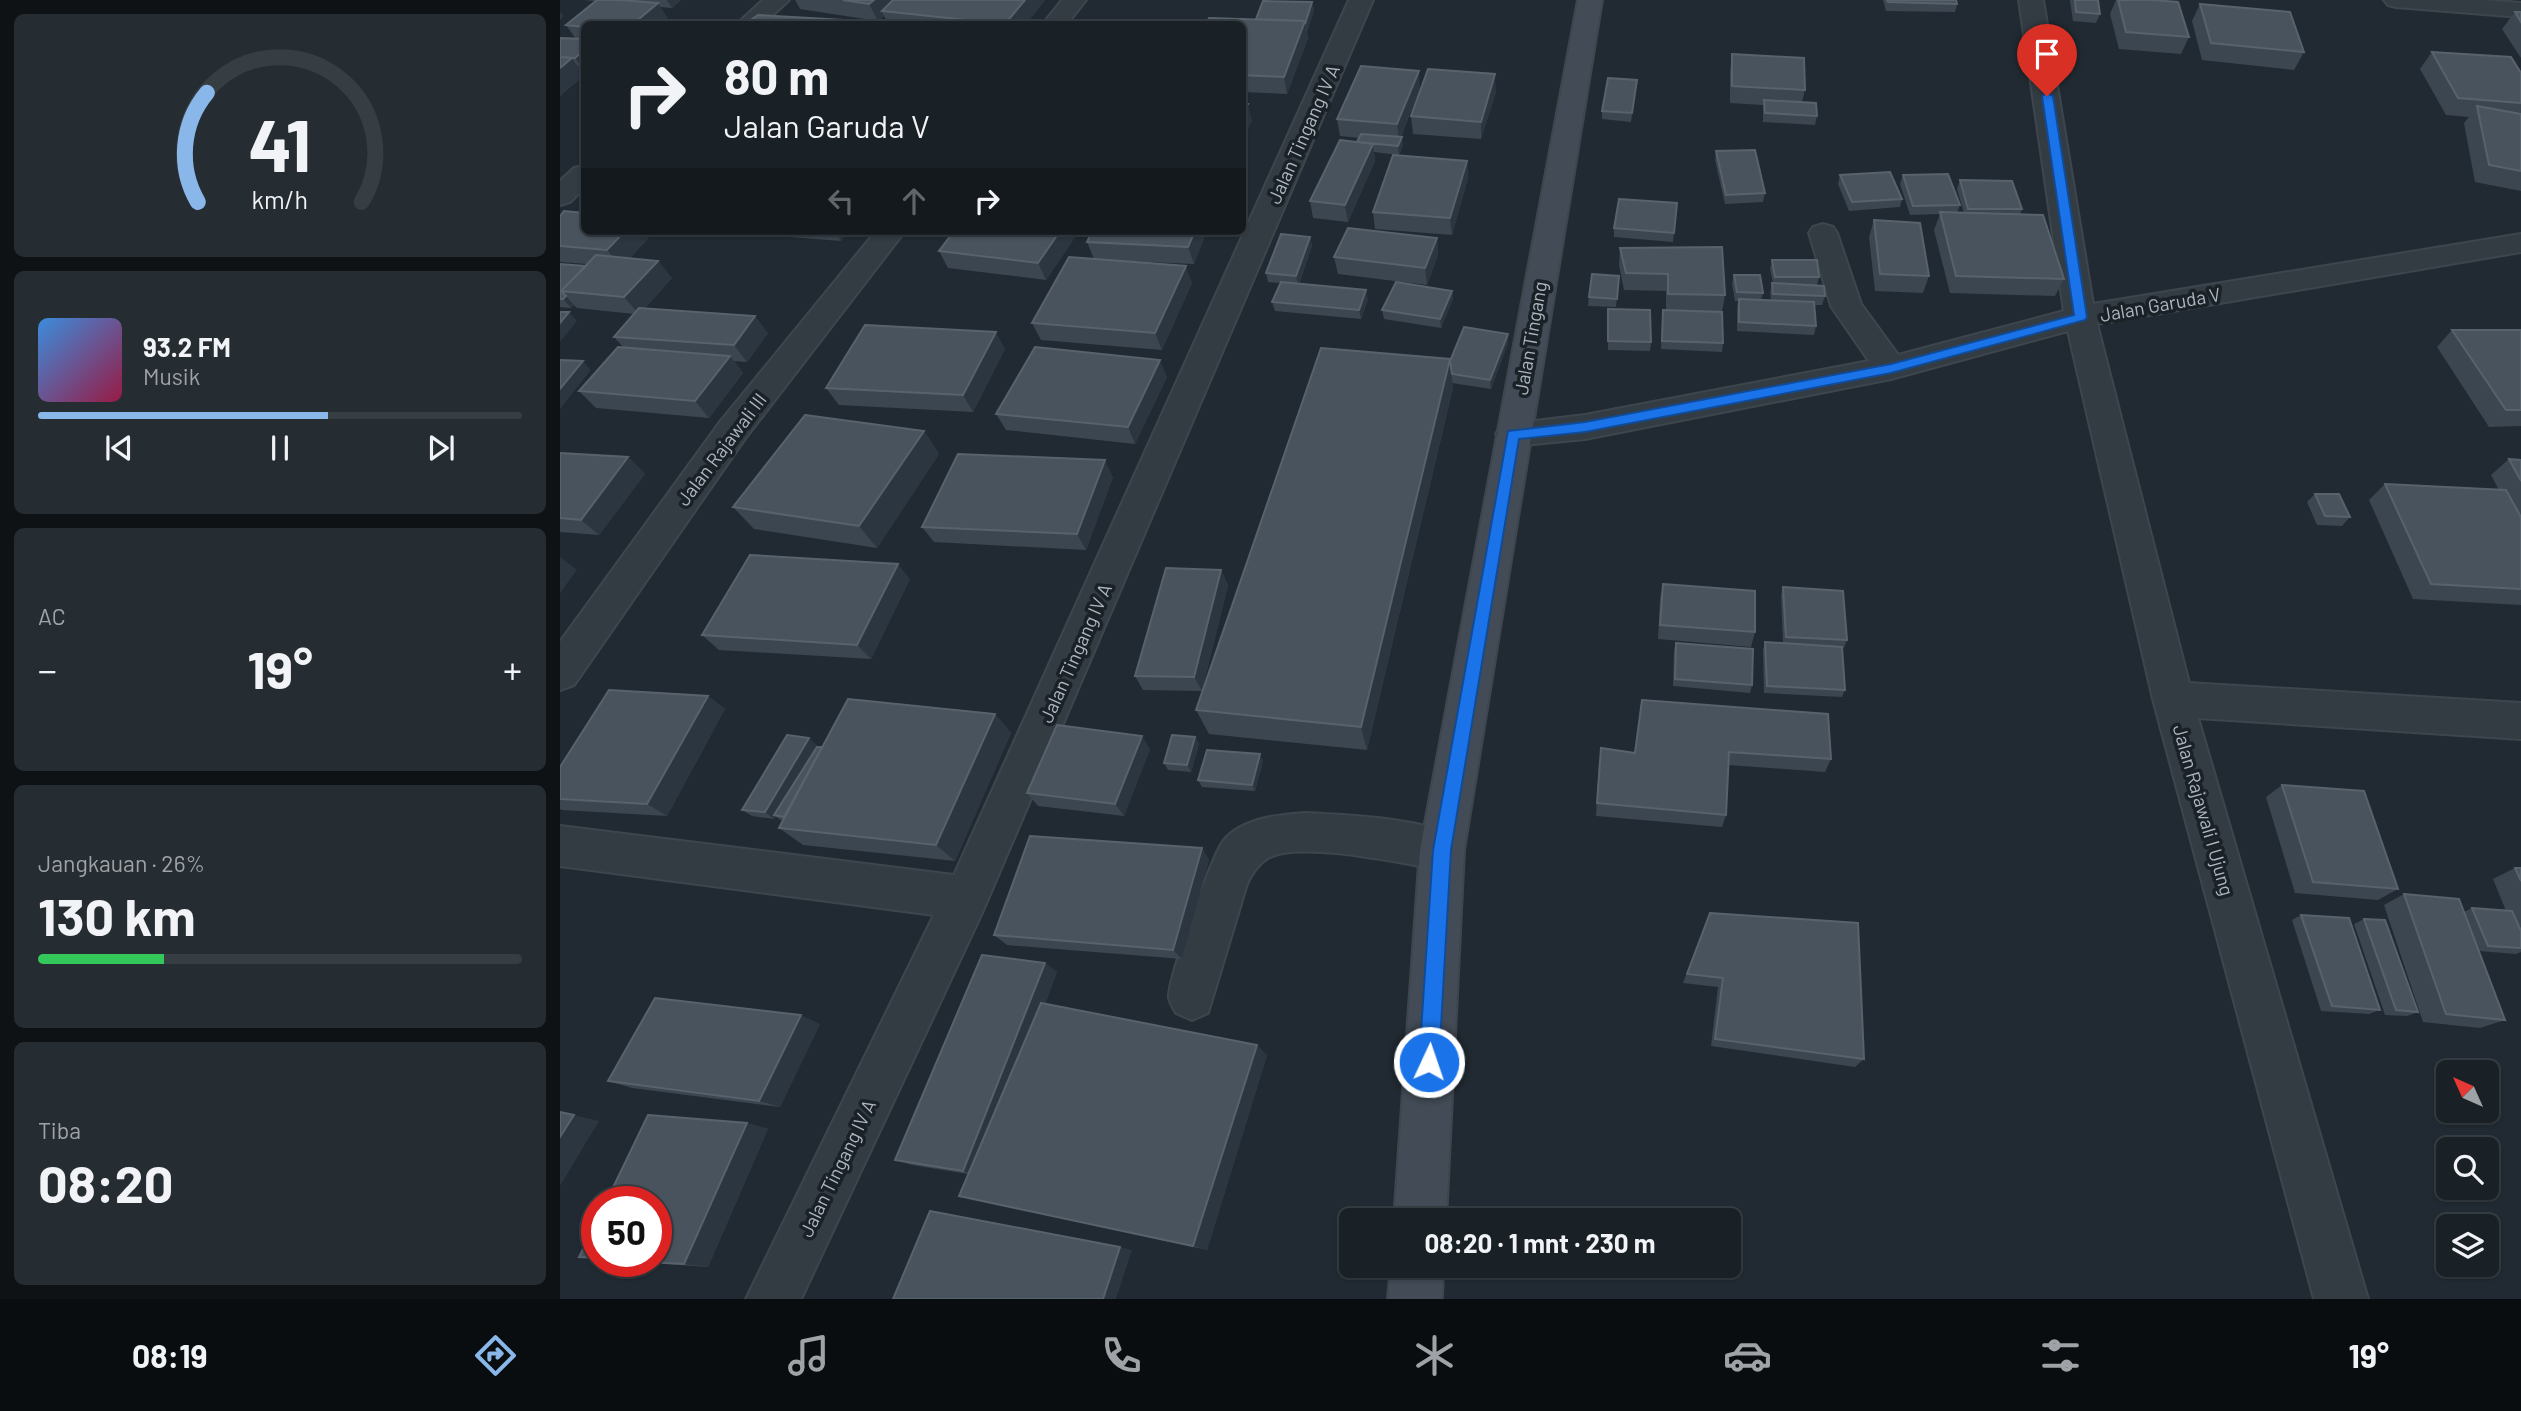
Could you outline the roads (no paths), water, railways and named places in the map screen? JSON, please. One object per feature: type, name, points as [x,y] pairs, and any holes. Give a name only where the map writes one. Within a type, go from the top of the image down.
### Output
[{"type":"main road","name":"Jalan Tingang","points":[[1421,1208],[1442,850],[1590,0]]},
{"type":"main road","points":[[1415,1299],[1416,1278]]},
{"type":"street","points":[[753,21],[776,0]]},
{"type":"street","points":[[1057,21],[1074,0]]},
{"type":"street","name":"Jalan Tingang IV A","points":[[773,1299],[966,898],[1362,0]]},
{"type":"street","name":"Jalan Rajawali I Ujung","points":[[2031,0],[2080,317],[2173,699],[2341,1299]]},
{"type":"street","points":[[2396,0],[2521,10]]},
{"type":"street","points":[[560,196],[581,177]]},
{"type":"street","points":[[1823,233],[1846,306],[1891,368]]},
{"type":"street","name":"Jalan Rajawali III","points":[[560,673],[732,431],[888,235]]},
{"type":"street","name":"Jalan Garuda V","points":[[1513,434],[1597,425],[1891,368],[2080,317],[2521,243]]},
{"type":"street","points":[[2173,699],[2521,721]]},
{"type":"street","points":[[1192,997],[1227,881],[1241,852],[1268,835],[1307,831],[1442,850]]},
{"type":"street","points":[[560,846],[966,898]]}]
